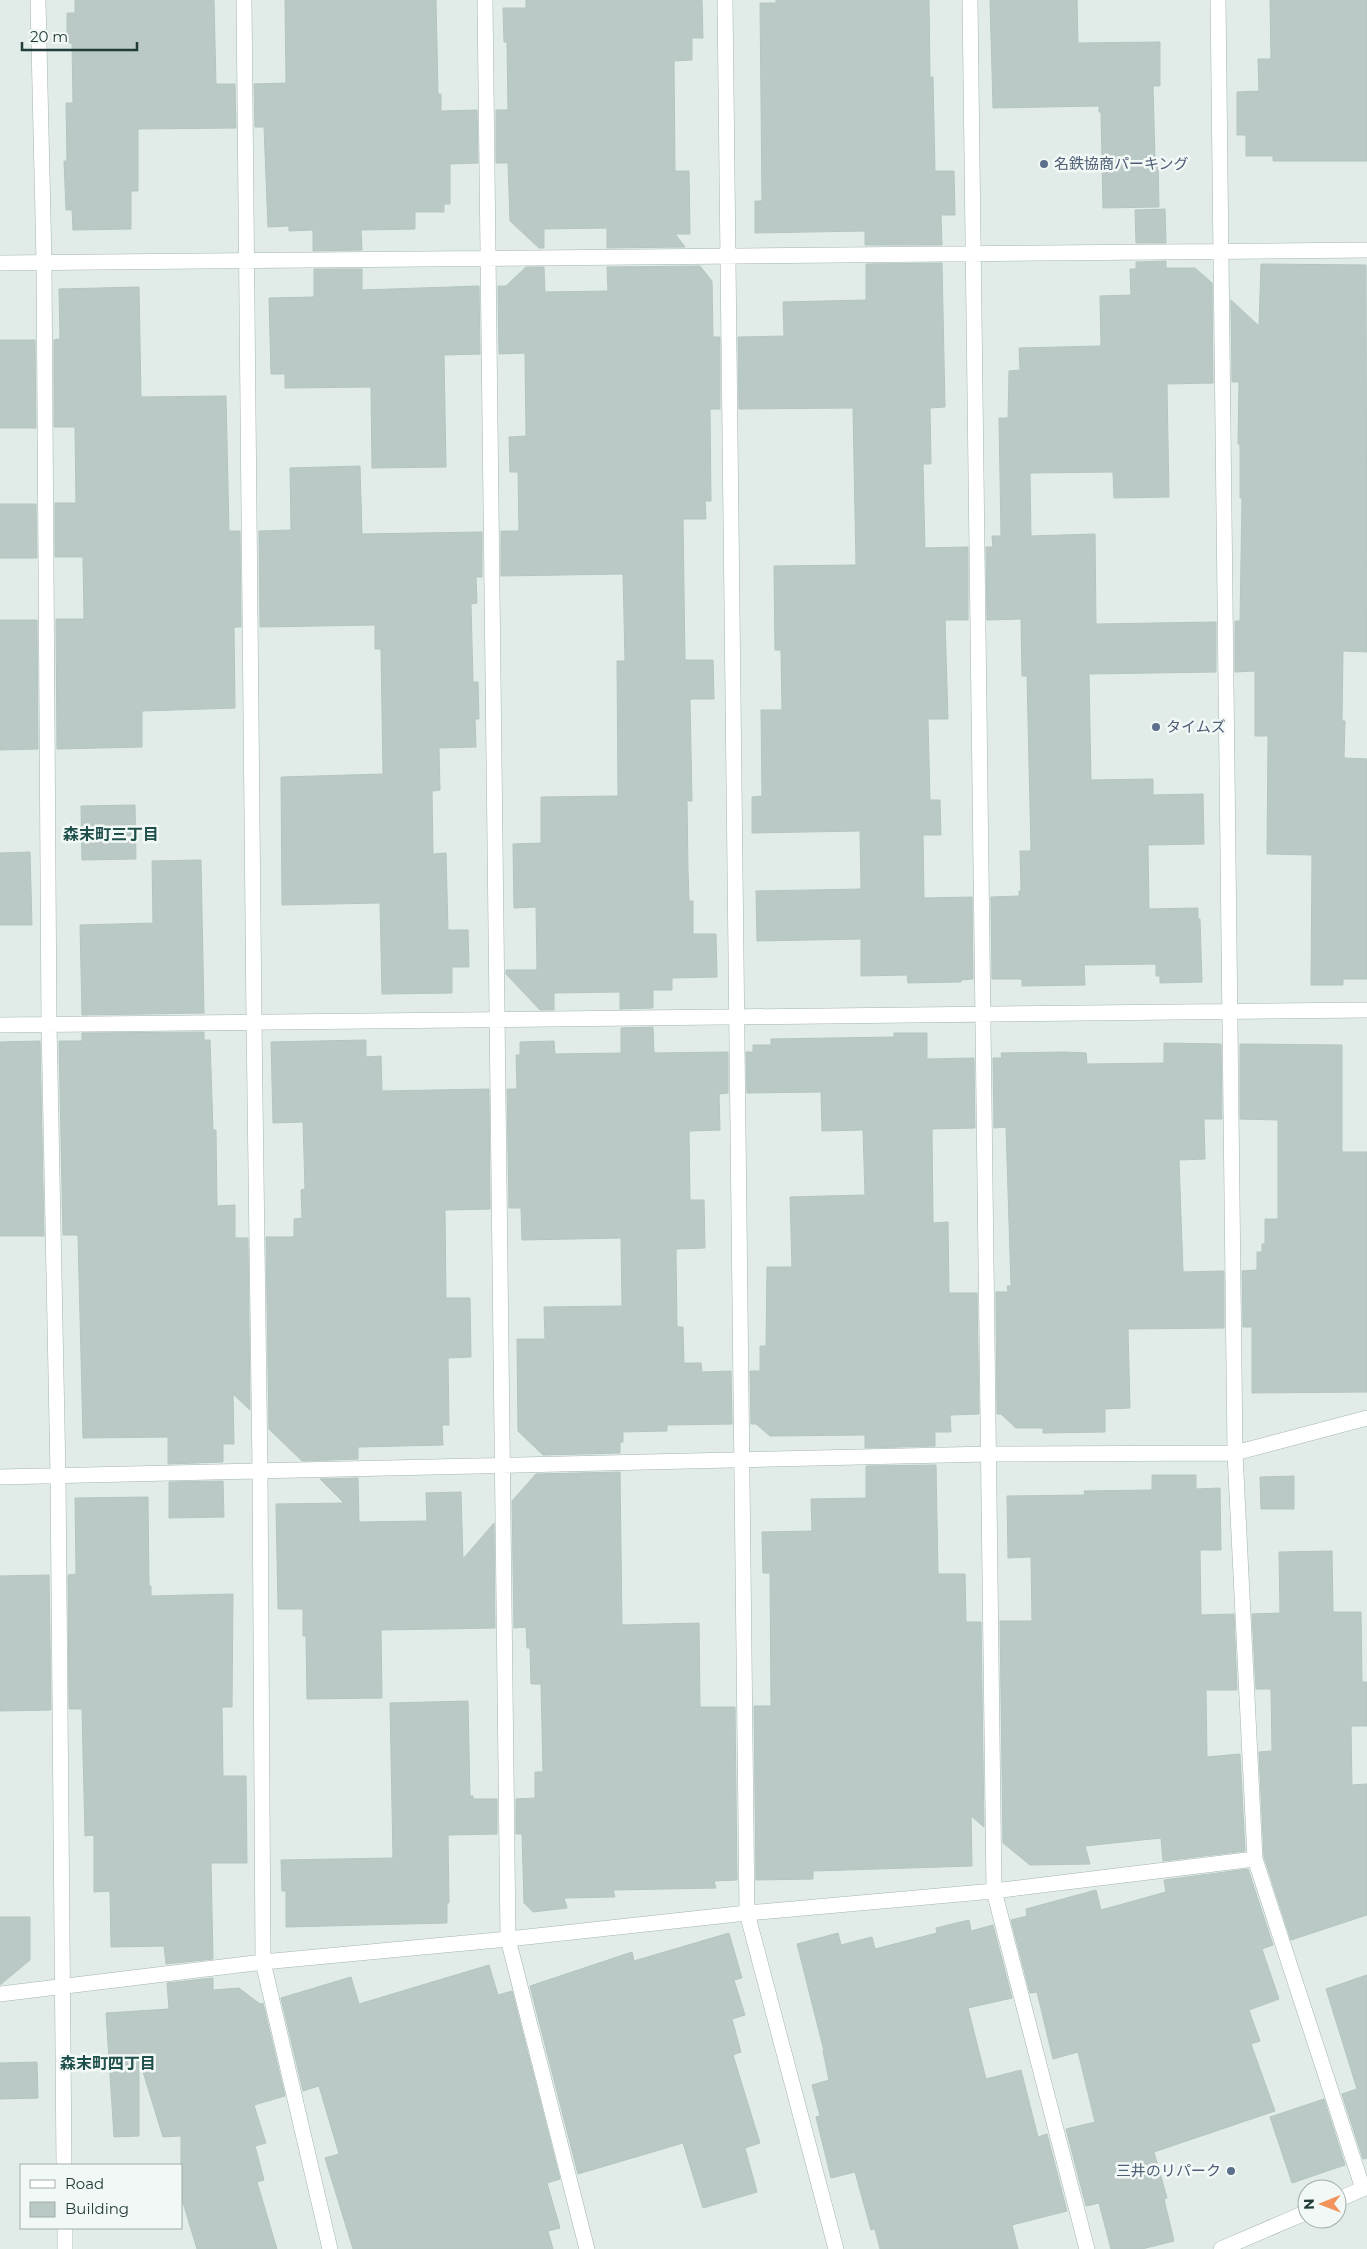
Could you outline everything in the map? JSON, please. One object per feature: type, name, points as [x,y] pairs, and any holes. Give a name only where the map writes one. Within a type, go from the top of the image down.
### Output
[{"type":"street","points":[[38,0],[44,262],[49,1024],[58,1475],[64,2164]]},
{"type":"street","points":[[244,0],[260,1470],[263,1962],[330,2249]]},
{"type":"street","points":[[484,0],[508,1939],[587,2249]]},
{"type":"street","points":[[725,0],[747,1913],[836,2249]]},
{"type":"street","points":[[970,0],[994,1891],[1087,2249]]},
{"type":"street","points":[[1218,0],[1235,1453],[1254,1859],[1365,2188],[1347,2196]]},
{"type":"street","points":[[0,262],[1367,250]]},
{"type":"street","points":[[0,1025],[1367,1010]]},
{"type":"street","points":[[0,1477],[989,1454],[1235,1453],[1367,1418]]},
{"type":"street","points":[[0,1994],[62,1988],[263,1962],[508,1939],[747,1913],[994,1891],[1254,1859]]},
{"type":"street","points":[[1221,2249],[1297,2216]]},
{"type":"street","points":[[64,2229],[65,2249]]},
{"type":"building","points":[[75,0],[214,0],[216,84],[235,84],[236,128],[138,129],[138,191],[131,191],[131,229],[73,230],[72,210],[66,210],[64,161],[67,161],[66,103],[73,103],[72,43],[67,43],[67,13],[75,13]]},
{"type":"building","points":[[285,0],[436,0],[438,94],[441,94],[441,111],[477,110],[478,163],[450,164],[450,204],[444,204],[444,212],[415,212],[415,229],[361,230],[362,250],[313,251],[313,230],[289,231],[289,226],[268,227],[264,127],[255,127],[254,84],[286,83]]},
{"type":"building","points":[[526,0],[702,0],[703,38],[692,38],[692,60],[674,61],[675,171],[689,171],[690,234],[675,234],[685,247],[607,248],[607,228],[544,229],[544,248],[539,248],[510,221],[508,163],[496,163],[496,110],[508,110],[507,42],[504,42],[503,8],[526,8]]},
{"type":"building","points":[[776,0],[929,0],[930,77],[933,77],[935,171],[954,171],[955,215],[941,215],[942,245],[865,245],[865,231],[755,233],[755,201],[762,201],[760,3],[776,3]]},
{"type":"building","points":[[990,0],[1077,0],[1078,43],[1160,42],[1160,86],[1153,86],[1155,159],[1158,159],[1159,207],[1103,208],[1101,112],[1099,112],[1099,106],[993,108]]},
{"type":"building","points":[[1270,0],[1367,0],[1367,161],[1273,161],[1273,156],[1246,156],[1246,135],[1237,135],[1237,92],[1259,91],[1258,59],[1271,59]]},
{"type":"building","points":[[1165,209],[1166,243],[1136,243],[1135,210]]},
{"type":"building","points":[[1166,261],[1166,268],[1195,268],[1212,283],[1213,383],[1167,384],[1169,497],[1114,498],[1113,472],[1030,473],[1031,536],[1095,534],[1096,624],[1216,622],[1216,672],[1089,674],[1091,780],[1153,779],[1153,795],[1203,794],[1204,844],[1148,845],[1149,909],[1198,908],[1202,982],[1160,983],[1160,976],[1156,976],[1156,964],[1084,965],[1085,985],[1022,986],[1022,979],[992,979],[991,897],[1019,896],[1019,891],[1021,891],[1020,851],[1031,851],[1027,676],[1022,676],[1021,619],[987,620],[986,547],[993,547],[992,536],[1001,536],[999,418],[1008,418],[1009,371],[1020,370],[1019,348],[1101,346],[1100,296],[1131,295],[1130,269],[1136,269],[1136,262]]},
{"type":"building","points":[[942,263],[945,407],[930,408],[931,464],[923,464],[925,548],[968,547],[968,620],[945,620],[948,719],[928,719],[930,800],[940,800],[941,835],[923,835],[924,898],[972,897],[973,979],[961,980],[961,982],[908,983],[907,975],[861,976],[861,939],[757,941],[756,891],[861,889],[860,831],[752,833],[752,797],[762,796],[761,710],[782,710],[781,650],[775,650],[774,566],[856,565],[853,408],[739,409],[738,337],[784,336],[783,302],[866,300],[866,264]]},
{"type":"building","points":[[1261,264],[1366,265],[1367,652],[1343,651],[1342,721],[1345,721],[1344,758],[1367,759],[1367,979],[1343,979],[1343,985],[1311,985],[1312,855],[1267,854],[1268,736],[1255,736],[1255,671],[1235,672],[1235,621],[1240,621],[1242,498],[1240,498],[1240,444],[1238,444],[1239,382],[1232,382],[1231,300],[1259,326]]},
{"type":"building","points":[[700,266],[712,281],[713,337],[720,337],[720,409],[710,409],[711,501],[705,501],[706,519],[683,519],[685,660],[713,660],[714,699],[690,699],[692,801],[687,801],[688,870],[689,901],[693,901],[693,934],[716,934],[717,977],[672,978],[672,990],[653,990],[653,1008],[620,1009],[620,992],[554,993],[554,1010],[540,1010],[506,974],[506,970],[537,970],[536,907],[514,908],[513,844],[541,843],[541,797],[618,796],[617,661],[625,661],[623,574],[501,576],[501,531],[519,531],[518,472],[510,472],[509,437],[526,436],[525,353],[499,354],[498,286],[506,286],[526,267],[544,267],[545,292],[608,291],[607,267]]},
{"type":"building","points":[[314,269],[362,269],[362,290],[479,286],[480,354],[444,355],[446,467],[372,468],[371,387],[285,388],[285,374],[271,374],[269,298],[314,297]]},
{"type":"building","points":[[139,287],[141,397],[226,396],[229,531],[240,531],[241,627],[234,627],[235,708],[142,711],[142,747],[57,749],[56,619],[84,619],[83,557],[55,557],[55,503],[76,503],[75,427],[54,427],[54,340],[60,339],[59,289]]},
{"type":"building","points":[[0,340],[35,340],[36,428],[0,428]]},
{"type":"building","points":[[360,466],[362,534],[482,532],[482,577],[476,577],[477,603],[471,604],[473,682],[478,682],[479,719],[475,719],[476,747],[439,748],[440,790],[432,791],[433,854],[446,853],[448,930],[468,930],[469,967],[452,967],[452,993],[382,994],[380,903],[282,905],[281,777],[383,774],[381,649],[375,649],[375,625],[260,627],[259,531],[291,530],[290,468]]},
{"type":"building","points":[[0,504],[36,504],[37,558],[0,558]]},
{"type":"building","points":[[0,620],[37,620],[38,749],[0,750]]},
{"type":"building","points":[[135,805],[136,859],[82,860],[81,806]]},
{"type":"building","points":[[30,852],[32,925],[0,925],[0,853]]},
{"type":"building","points":[[201,860],[204,1013],[82,1015],[80,925],[153,923],[152,861]]},
{"type":"building","points":[[653,1027],[654,1053],[728,1052],[728,1093],[719,1094],[720,1130],[689,1131],[690,1200],[704,1200],[705,1248],[676,1249],[677,1327],[683,1327],[684,1363],[701,1363],[702,1372],[731,1371],[732,1424],[667,1425],[667,1431],[623,1432],[623,1442],[620,1442],[620,1453],[543,1455],[518,1431],[517,1339],[545,1339],[544,1307],[622,1306],[621,1238],[522,1240],[521,1208],[509,1208],[507,1089],[517,1089],[516,1055],[520,1055],[520,1042],[554,1041],[555,1054],[621,1053],[621,1028]]},
{"type":"building","points":[[204,1032],[204,1040],[210,1040],[213,1130],[216,1130],[217,1206],[235,1205],[235,1238],[248,1238],[250,1410],[233,1394],[234,1444],[223,1444],[223,1462],[168,1464],[168,1437],[83,1438],[78,1235],[63,1235],[59,1041],[82,1041],[82,1033]]},
{"type":"building","points":[[894,1033],[927,1033],[927,1059],[974,1058],[975,1128],[932,1129],[933,1223],[948,1222],[949,1293],[977,1293],[979,1414],[950,1415],[951,1432],[935,1432],[935,1446],[865,1448],[865,1435],[770,1436],[756,1424],[751,1424],[750,1371],[760,1371],[760,1346],[766,1346],[767,1267],[792,1267],[790,1197],[865,1195],[863,1130],[822,1131],[821,1092],[747,1093],[746,1052],[753,1052],[753,1045],[771,1045],[771,1039],[894,1037]]},
{"type":"building","points":[[366,1040],[366,1057],[381,1056],[382,1091],[489,1089],[490,1209],[445,1210],[446,1298],[470,1298],[471,1357],[448,1358],[449,1425],[442,1425],[443,1445],[358,1447],[358,1459],[302,1461],[269,1429],[266,1237],[294,1237],[294,1219],[302,1218],[301,1190],[305,1189],[303,1122],[273,1123],[271,1042]]},
{"type":"building","points":[[40,1041],[44,1236],[0,1236],[0,1042]]},
{"type":"building","points":[[1164,1043],[1221,1044],[1222,1119],[1204,1119],[1205,1159],[1179,1160],[1183,1272],[1224,1271],[1224,1328],[1128,1329],[1130,1408],[1105,1409],[1105,1432],[1043,1433],[1043,1428],[1016,1428],[1001,1414],[997,1414],[996,1292],[1008,1292],[1007,1286],[1011,1286],[1006,1127],[994,1128],[993,1058],[1002,1058],[1001,1053],[1065,1052],[1086,1053],[1087,1064],[1164,1063]]},
{"type":"building","points":[[1240,1044],[1342,1045],[1342,1152],[1367,1152],[1367,1392],[1252,1393],[1252,1327],[1243,1327],[1242,1271],[1257,1270],[1257,1252],[1262,1252],[1262,1244],[1265,1244],[1265,1219],[1278,1219],[1278,1120],[1240,1119]]},
{"type":"building","points":[[936,1465],[938,1574],[965,1574],[966,1622],[981,1622],[984,1827],[971,1816],[972,1866],[813,1871],[813,1879],[756,1880],[754,1706],[771,1706],[770,1573],[763,1573],[762,1532],[812,1531],[811,1499],[866,1498],[866,1466]]},
{"type":"building","points":[[620,1472],[622,1625],[699,1623],[700,1707],[735,1707],[737,1880],[714,1881],[716,1888],[613,1890],[615,1897],[564,1898],[567,1908],[533,1912],[524,1903],[522,1834],[516,1834],[516,1799],[535,1798],[535,1772],[543,1772],[541,1684],[531,1684],[530,1648],[527,1648],[526,1627],[514,1628],[512,1501],[536,1474]]},
{"type":"building","points":[[1152,1475],[1196,1475],[1196,1489],[1220,1488],[1221,1550],[1200,1550],[1201,1615],[1234,1614],[1237,1690],[1206,1690],[1207,1757],[1240,1754],[1245,1851],[1163,1861],[1161,1838],[1085,1846],[1090,1864],[1030,1865],[1003,1843],[1000,1621],[1032,1621],[1031,1557],[1008,1558],[1007,1496],[1085,1495],[1084,1491],[1152,1490]]},
{"type":"building","points":[[1294,1476],[1294,1509],[1261,1509],[1260,1477]]},
{"type":"building","points":[[358,1478],[359,1522],[427,1521],[426,1493],[461,1492],[463,1559],[494,1523],[495,1628],[381,1630],[382,1698],[307,1699],[306,1636],[303,1636],[303,1609],[278,1609],[276,1504],[344,1503],[320,1479]]},
{"type":"building","points":[[223,1481],[224,1517],[169,1518],[169,1482]]},
{"type":"building","points":[[148,1497],[149,1586],[151,1586],[151,1596],[233,1594],[232,1707],[222,1707],[223,1776],[246,1776],[247,1863],[211,1863],[213,1959],[166,1964],[164,1946],[111,1947],[110,1891],[94,1892],[94,1835],[85,1836],[82,1709],[69,1709],[68,1575],[76,1574],[75,1498]]},
{"type":"building","points":[[1332,1551],[1333,1612],[1361,1612],[1362,1682],[1367,1682],[1367,1726],[1351,1726],[1352,1785],[1367,1784],[1367,1915],[1291,1940],[1264,1857],[1259,1752],[1272,1751],[1271,1689],[1256,1689],[1252,1614],[1280,1613],[1279,1552]]},
{"type":"building","points":[[49,1575],[51,1710],[0,1711],[0,1576]]},
{"type":"building","points":[[468,1701],[470,1796],[473,1796],[473,1799],[497,1799],[497,1834],[448,1835],[449,1903],[447,1903],[447,1923],[286,1927],[286,1891],[282,1891],[281,1860],[393,1858],[390,1703]]},
{"type":"building","points":[[1248,1869],[1273,1945],[1262,1949],[1279,1999],[1249,2010],[1260,2041],[1251,2044],[1275,2111],[1154,2152],[1167,2198],[1164,2199],[1174,2241],[1142,2249],[1111,2249],[1099,2203],[1086,2206],[1066,2129],[1095,2122],[1078,2052],[1053,2059],[1037,1992],[1030,1993],[1011,1920],[1027,1916],[1026,1909],[1096,1890],[1101,1910],[1166,1892],[1164,1880]]},
{"type":"building","points":[[0,1917],[30,1917],[30,1960],[0,1985]]},
{"type":"building","points":[[969,1920],[971,1931],[993,1925],[1012,1998],[968,2008],[986,2079],[1021,2070],[1038,2137],[1047,2134],[1067,2211],[1012,2225],[1018,2249],[880,2249],[875,2229],[871,2230],[855,2172],[831,2178],[816,2117],[820,2116],[812,2085],[829,2080],[824,2051],[797,1944],[838,1933],[841,1945],[872,1937],[875,1949],[937,1933],[936,1928]]},
{"type":"building","points":[[729,1933],[742,1978],[734,1980],[745,2015],[732,2019],[741,2052],[733,2055],[760,2143],[745,2148],[757,2192],[703,2208],[683,2143],[578,2174],[530,1986],[632,1952],[634,1961]]},
{"type":"building","points":[[489,1965],[498,1995],[512,1991],[560,2179],[547,2183],[560,2228],[548,2231],[553,2249],[353,2249],[325,2158],[339,2154],[319,2086],[303,2091],[281,1998],[351,1977],[359,2004]]},
{"type":"building","points":[[1367,1975],[1367,2158],[1363,2159],[1342,2094],[1357,2089],[1326,1989]]},
{"type":"building","points":[[213,1978],[213,1990],[239,1988],[260,2004],[263,2003],[285,2096],[254,2105],[266,2143],[255,2146],[264,2180],[257,2182],[277,2249],[197,2249],[182,2199],[181,2136],[163,2137],[139,2059],[139,2136],[114,2137],[106,2013],[169,2009],[167,1983]]},
{"type":"building","points":[[37,2062],[38,2098],[0,2099],[0,2063]]},
{"type":"building","points":[[1324,2099],[1345,2165],[1304,2179],[1297,2179],[1297,2181],[1292,2183],[1270,2117]]},
{"type":"place","name":"名鉄協商パーキング","points":[[1044,164]]},
{"type":"place","name":"タイムズ","points":[[1156,727]]},
{"type":"place","name":"三井のリパーク","points":[[1231,2171]]},
{"type":"district","name":"森末町三丁目","points":[[111,834]]},
{"type":"district","name":"森末町四丁目","points":[[108,2063]]}]
